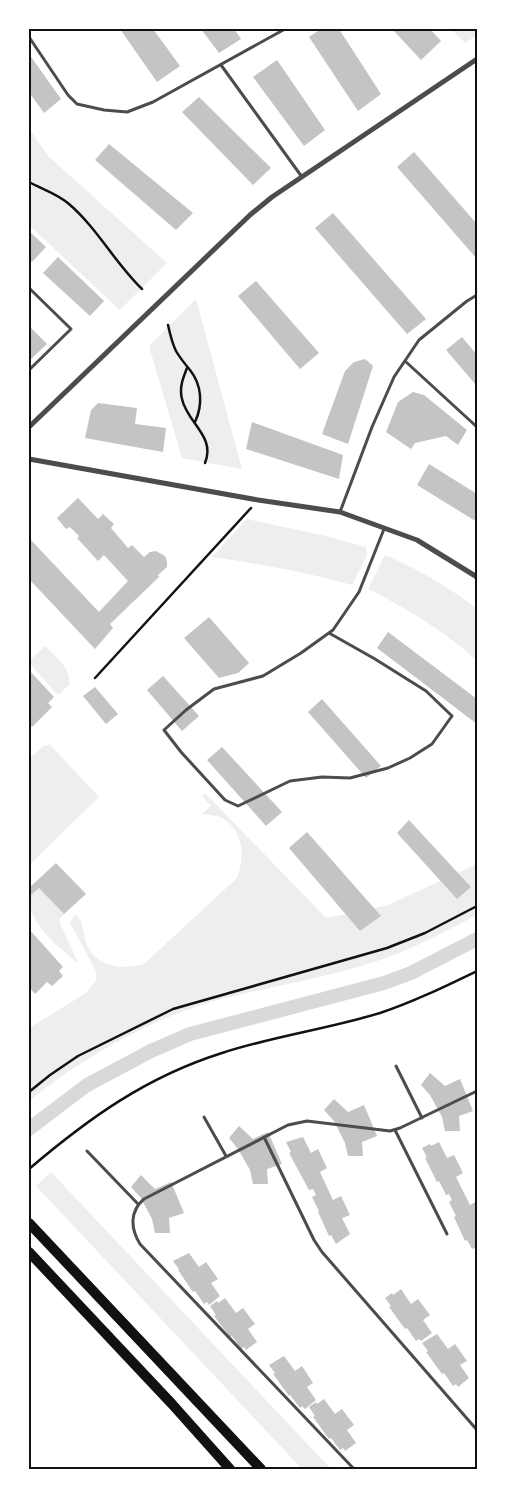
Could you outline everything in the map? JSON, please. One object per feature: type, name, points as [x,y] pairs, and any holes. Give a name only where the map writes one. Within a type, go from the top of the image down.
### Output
[{"type":"main road","points":[[29,1223],[261,1469]]},
{"type":"main road","points":[[29,1252],[172,1404],[230,1469]]},
{"type":"street","points":[[29,427],[250,215],[302,177],[477,59]]},
{"type":"street","points":[[29,459],[258,500],[340,512],[417,540],[477,577]]},
{"type":"lane","points":[[29,37],[68,95],[77,104],[104,110],[127,112],[153,102],[285,29]]},
{"type":"lane","points":[[221,65],[302,177]]},
{"type":"lane","points":[[29,288],[71,329],[29,370]]},
{"type":"lane","points":[[340,512],[394,377],[419,340],[477,295]]},
{"type":"lane","points":[[405,361],[477,427]]},
{"type":"lane","points":[[328,633],[375,659],[426,691],[452,716],[432,744],[410,758],[388,768],[350,778],[322,777],[290,781],[238,806],[225,800],[181,752],[164,730],[186,710],[214,689],[263,676],[301,654],[328,633],[333,630],[358,592],[385,528]]},
{"type":"lane","points":[[396,1066],[422,1118]]},
{"type":"lane","points":[[354,1469],[140,1244],[133,1228],[134,1211],[144,1199],[288,1125],[307,1121],[380,1131],[395,1130],[477,1090]]},
{"type":"lane","points":[[204,1117],[226,1156]]},
{"type":"lane","points":[[395,1130],[447,1234]]},
{"type":"lane","points":[[264,1137],[314,1240],[322,1252],[477,1430]]},
{"type":"lane","points":[[87,1151],[138,1204]]},
{"type":"path","points":[[29,182],[68,203],[89,225],[128,275],[142,289]]},
{"type":"path","points":[[168,325],[177,352],[191,371],[200,389],[199,414],[195,422]]},
{"type":"path","points":[[187,368],[181,384],[181,398],[207,443],[205,463]]},
{"type":"path","points":[[94,678],[258,500]]},
{"type":"path","points":[[29,1092],[50,1074],[78,1056],[173,1009],[387,948],[425,933],[477,906]]},
{"type":"path","points":[[29,1169],[67,1136],[104,1109],[140,1087],[176,1071],[220,1053],[265,1040],[379,1013],[438,990],[477,971]]},
{"type":"shaded area","points":[[451,29],[477,29],[477,35],[465,43]]},
{"type":"shaded area","points":[[29,129],[48,156],[167,263],[120,310],[29,225]]},
{"type":"shaded area","points":[[196,299],[242,469],[182,458],[149,346]]},
{"type":"shaded area","points":[[247,519],[366,547],[367,555],[352,585],[248,562],[212,557]]},
{"type":"shaded area","points":[[385,555],[433,579],[477,609],[477,661],[425,621],[368,589]]},
{"type":"shaded area","points":[[45,646],[62,663],[68,673],[69,685],[58,695],[29,663]]},
{"type":"shaded area","points":[[50,745],[99,797],[29,865],[29,759],[43,746]]},
{"type":"shaded area","points":[[205,793],[326,918],[388,905],[477,864],[477,915],[419,944],[376,961],[329,975],[211,1002],[163,1019],[92,1056],[29,1101],[29,1028],[86,993],[96,981],[96,971],[70,923],[75,914],[82,924],[87,945],[92,954],[99,960],[107,964],[124,967],[144,964],[237,878],[242,853],[239,837],[229,823],[222,818],[202,814],[211,806],[202,796]]},
{"type":"shaded area","points":[[39,888],[64,914],[59,919],[61,926],[79,964],[47,935],[34,917],[29,897]]},
{"type":"shaded area","points":[[51,1172],[331,1469],[302,1469],[36,1186]]},
{"type":"building","points":[[120,29],[153,29],[180,66],[157,82]]},
{"type":"building","points":[[201,29],[234,29],[241,39],[219,53]]},
{"type":"building","points":[[321,29],[339,29],[381,94],[358,111],[309,37]]},
{"type":"building","points":[[392,29],[430,29],[441,41],[421,60]]},
{"type":"building","points":[[29,54],[61,99],[44,113],[29,92]]},
{"type":"building","points":[[277,60],[325,130],[304,146],[253,77]]},
{"type":"building","points":[[199,97],[271,168],[253,185],[182,112]]},
{"type":"building","points":[[109,144],[193,213],[176,230],[95,160]]},
{"type":"building","points":[[414,152],[477,224],[477,259],[397,167]]},
{"type":"building","points":[[333,213],[426,319],[407,334],[315,228]]},
{"type":"building","points":[[29,231],[46,247],[32,262],[29,259]]},
{"type":"building","points":[[58,257],[104,301],[90,316],[43,273]]},
{"type":"building","points":[[256,281],[319,353],[300,369],[238,296]]},
{"type":"building","points":[[29,326],[47,344],[29,361]]},
{"type":"building","points":[[462,337],[477,355],[477,386],[446,350]]},
{"type":"building","points":[[365,359],[373,366],[348,444],[322,434],[345,371],[354,362]]},
{"type":"building","points":[[413,392],[424,395],[467,430],[458,445],[446,436],[415,443],[411,449],[386,432],[398,402]]},
{"type":"building","points":[[98,403],[137,408],[135,424],[166,428],[163,452],[85,438],[91,410]]},
{"type":"building","points":[[252,422],[343,455],[339,479],[246,449]]},
{"type":"building","points":[[429,464],[477,494],[477,522],[417,485]]},
{"type":"building","points":[[78,498],[98,519],[103,514],[114,524],[111,528],[128,548],[132,545],[144,557],[150,552],[156,551],[165,556],[167,562],[167,567],[158,575],[159,577],[110,624],[113,628],[95,649],[29,579],[29,538],[99,612],[128,581],[104,555],[98,561],[77,538],[79,536],[70,527],[66,529],[57,518]]},
{"type":"building","points":[[209,617],[249,663],[238,673],[219,678],[184,638]]},
{"type":"building","points":[[388,632],[477,699],[477,724],[377,648]]},
{"type":"building","points":[[29,670],[54,697],[48,703],[52,707],[32,727],[29,723]]},
{"type":"building","points":[[163,676],[199,716],[182,731],[147,690]]},
{"type":"building","points":[[95,687],[118,714],[106,724],[83,696]]},
{"type":"building","points":[[322,699],[381,766],[366,778],[308,712]]},
{"type":"building","points":[[222,747],[282,812],[266,826],[207,760]]},
{"type":"building","points":[[409,820],[471,887],[457,899],[397,833]]},
{"type":"building","points":[[307,832],[381,916],[360,931],[289,848]]},
{"type":"building","points":[[56,863],[86,894],[64,914],[39,888],[29,897],[29,888]]},
{"type":"building","points":[[29,929],[63,967],[59,971],[63,976],[52,986],[47,982],[35,994],[29,987]]},
{"type":"building","points":[[430,1073],[445,1086],[460,1079],[473,1111],[459,1116],[460,1131],[445,1131],[442,1117],[430,1095],[421,1085]]},
{"type":"building","points":[[334,1099],[348,1112],[364,1105],[377,1136],[362,1142],[363,1156],[348,1156],[345,1143],[334,1121],[324,1110]]},
{"type":"building","points":[[239,1126],[253,1139],[268,1132],[282,1164],[267,1169],[268,1184],[253,1184],[250,1170],[229,1138]]},
{"type":"building","points":[[303,1137],[311,1153],[318,1149],[327,1168],[320,1172],[333,1200],[341,1196],[350,1215],[342,1218],[350,1234],[336,1244],[331,1235],[329,1236],[318,1212],[312,1197],[316,1195],[313,1189],[309,1190],[289,1153],[291,1152],[286,1142]]},
{"type":"building","points":[[439,1142],[447,1158],[454,1155],[463,1173],[456,1177],[470,1205],[477,1201],[477,1247],[472,1249],[467,1240],[465,1241],[454,1217],[456,1216],[449,1202],[452,1200],[449,1194],[446,1195],[439,1181],[437,1182],[425,1158],[427,1157],[422,1148]]},
{"type":"building","points":[[141,1175],[155,1189],[171,1182],[184,1213],[169,1218],[170,1233],[155,1233],[152,1219],[141,1198],[131,1187]]},
{"type":"building","points":[[189,1253],[199,1267],[206,1262],[218,1279],[211,1283],[220,1296],[209,1305],[207,1302],[204,1304],[195,1291],[193,1292],[173,1261]]},
{"type":"building","points":[[401,1289],[411,1304],[418,1299],[430,1315],[423,1320],[432,1333],[421,1341],[419,1339],[416,1341],[407,1328],[405,1329],[389,1307],[391,1306],[385,1298]]},
{"type":"building","points":[[225,1298],[236,1313],[243,1308],[255,1324],[248,1329],[257,1342],[246,1350],[244,1347],[241,1349],[214,1316],[216,1315],[210,1306]]},
{"type":"building","points":[[437,1334],[448,1349],[455,1344],[467,1361],[460,1365],[469,1378],[458,1387],[456,1384],[453,1386],[444,1373],[442,1374],[426,1352],[428,1351],[422,1343]]},
{"type":"building","points":[[284,1356],[295,1371],[302,1366],[313,1383],[307,1387],[316,1400],[305,1409],[302,1406],[300,1408],[289,1396],[273,1374],[275,1373],[269,1365]]},
{"type":"building","points":[[324,1399],[335,1414],[342,1409],[354,1425],[347,1430],[356,1443],[345,1451],[343,1448],[340,1450],[331,1438],[329,1439],[313,1417],[315,1416],[309,1407]]},
{"type":"waterway","points":[[29,1129],[87,1085],[151,1051],[190,1034],[384,983],[411,973],[477,939]]}]
